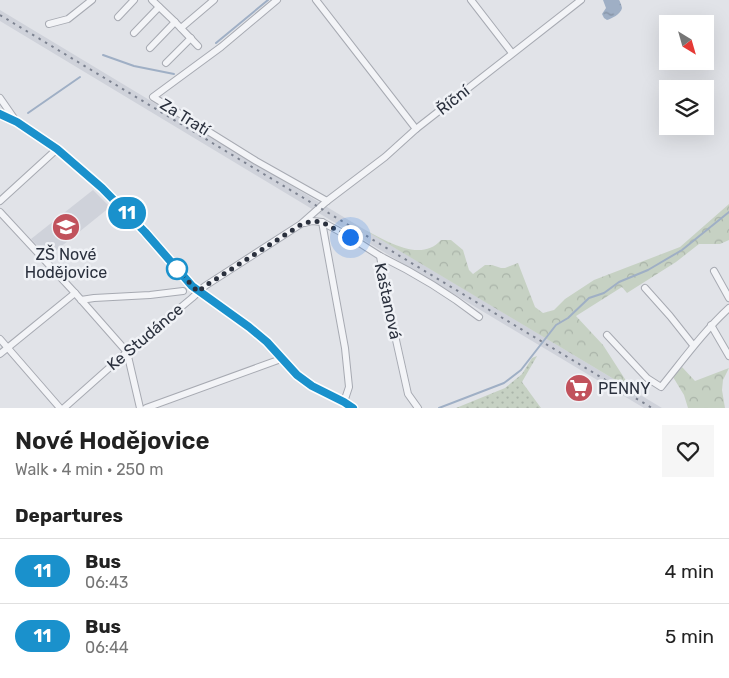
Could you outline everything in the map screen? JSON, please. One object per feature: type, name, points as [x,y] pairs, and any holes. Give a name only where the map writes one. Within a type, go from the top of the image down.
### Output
[{"type":"main road","points":[[0,114],[17,122],[57,149],[102,188],[145,232],[198,292],[249,327],[267,342],[297,375],[312,386],[353,408]]},
{"type":"street","points":[[49,24],[68,19],[92,0]]},
{"type":"street","points":[[118,17],[134,0]]},
{"type":"street","points":[[152,0],[198,46]]},
{"type":"street","points":[[181,28],[214,0]]},
{"type":"street","name":"Za Tratí","points":[[277,0],[221,47],[153,97],[327,202]]},
{"type":"street","points":[[316,0],[416,129]]},
{"type":"street","points":[[471,0],[512,53]]},
{"type":"street","name":"Říční","points":[[327,202],[416,129],[581,0]]},
{"type":"street","points":[[134,32],[159,7]]},
{"type":"street","points":[[150,48],[175,22]]},
{"type":"street","points":[[166,63],[191,38]]},
{"type":"street","points":[[0,98],[17,122]]},
{"type":"street","points":[[0,201],[57,149]]},
{"type":"street","name":"Ke Studánce","points":[[64,408],[126,352],[205,286],[302,224],[327,202]]},
{"type":"street","points":[[0,212],[75,293],[126,352],[140,408]]},
{"type":"street","points":[[302,224],[312,221],[322,222],[349,387],[344,402]]},
{"type":"street","name":"Kaštanová","points":[[322,222],[380,256],[388,304],[408,394],[418,408]]},
{"type":"street","points":[[380,256],[411,271],[479,317]]},
{"type":"street","points":[[717,273],[729,298]]},
{"type":"street","points":[[645,288],[693,346]]},
{"type":"street","points":[[81,300],[183,291]]},
{"type":"street","points":[[0,354],[75,293]]},
{"type":"street","points":[[607,335],[647,378],[661,387],[711,325],[729,308]]},
{"type":"street","points":[[711,325],[729,356]]},
{"type":"street","points":[[0,339],[60,408]]},
{"type":"street","points":[[146,408],[281,359]]},
{"type":"shaded area","points":[[0,10],[662,408],[644,408],[317,212],[0,21]]},
{"type":"shaded area","name":"ZŠ Nové Hodějovice","points":[[93,190],[110,207],[48,257],[31,239]]},
{"type":"green space","points":[[729,204],[729,240],[720,244],[699,244],[676,262],[627,293],[622,287],[576,316],[603,345],[632,390],[363,229],[391,243],[413,250],[423,250],[432,247],[441,240],[451,240],[463,250],[469,270],[473,274],[485,265],[505,268],[518,263],[535,307],[543,313],[554,310],[565,299],[594,280],[680,247]]},
{"type":"green space","points":[[537,356],[522,382],[541,408],[456,408],[505,388],[522,374],[532,358]]},
{"type":"green space","points":[[682,367],[695,381],[729,368],[723,380],[722,390],[725,408],[688,408],[684,395],[673,377]]},
{"type":"water","points":[[603,0],[619,0],[622,7],[620,12],[607,20],[604,18],[602,14],[606,8]]},
{"type":"waterway","points":[[216,43],[268,0]]},
{"type":"waterway","points":[[103,55],[134,66],[174,74]]},
{"type":"waterway","points":[[28,113],[80,77]]},
{"type":"waterway","points":[[439,408],[504,383],[521,370],[556,325],[568,318],[589,298],[604,293],[619,282],[648,270],[682,250],[729,212]]},
{"type":"railway","points":[[0,15],[652,408]]},
{"type":"bus line","name":"11","points":[[0,114],[17,122],[57,149],[102,188],[145,232],[198,292],[249,327],[267,342],[297,375],[312,386],[353,408]]},
{"type":"place","name":"ZŠ Nové Hodějovice","points":[[66,227]]},
{"type":"place","name":"PENNY","points":[[579,388]]},
{"type":"route","points":[[177,269],[198,292],[302,224],[312,221],[322,222],[350,237]]}]
